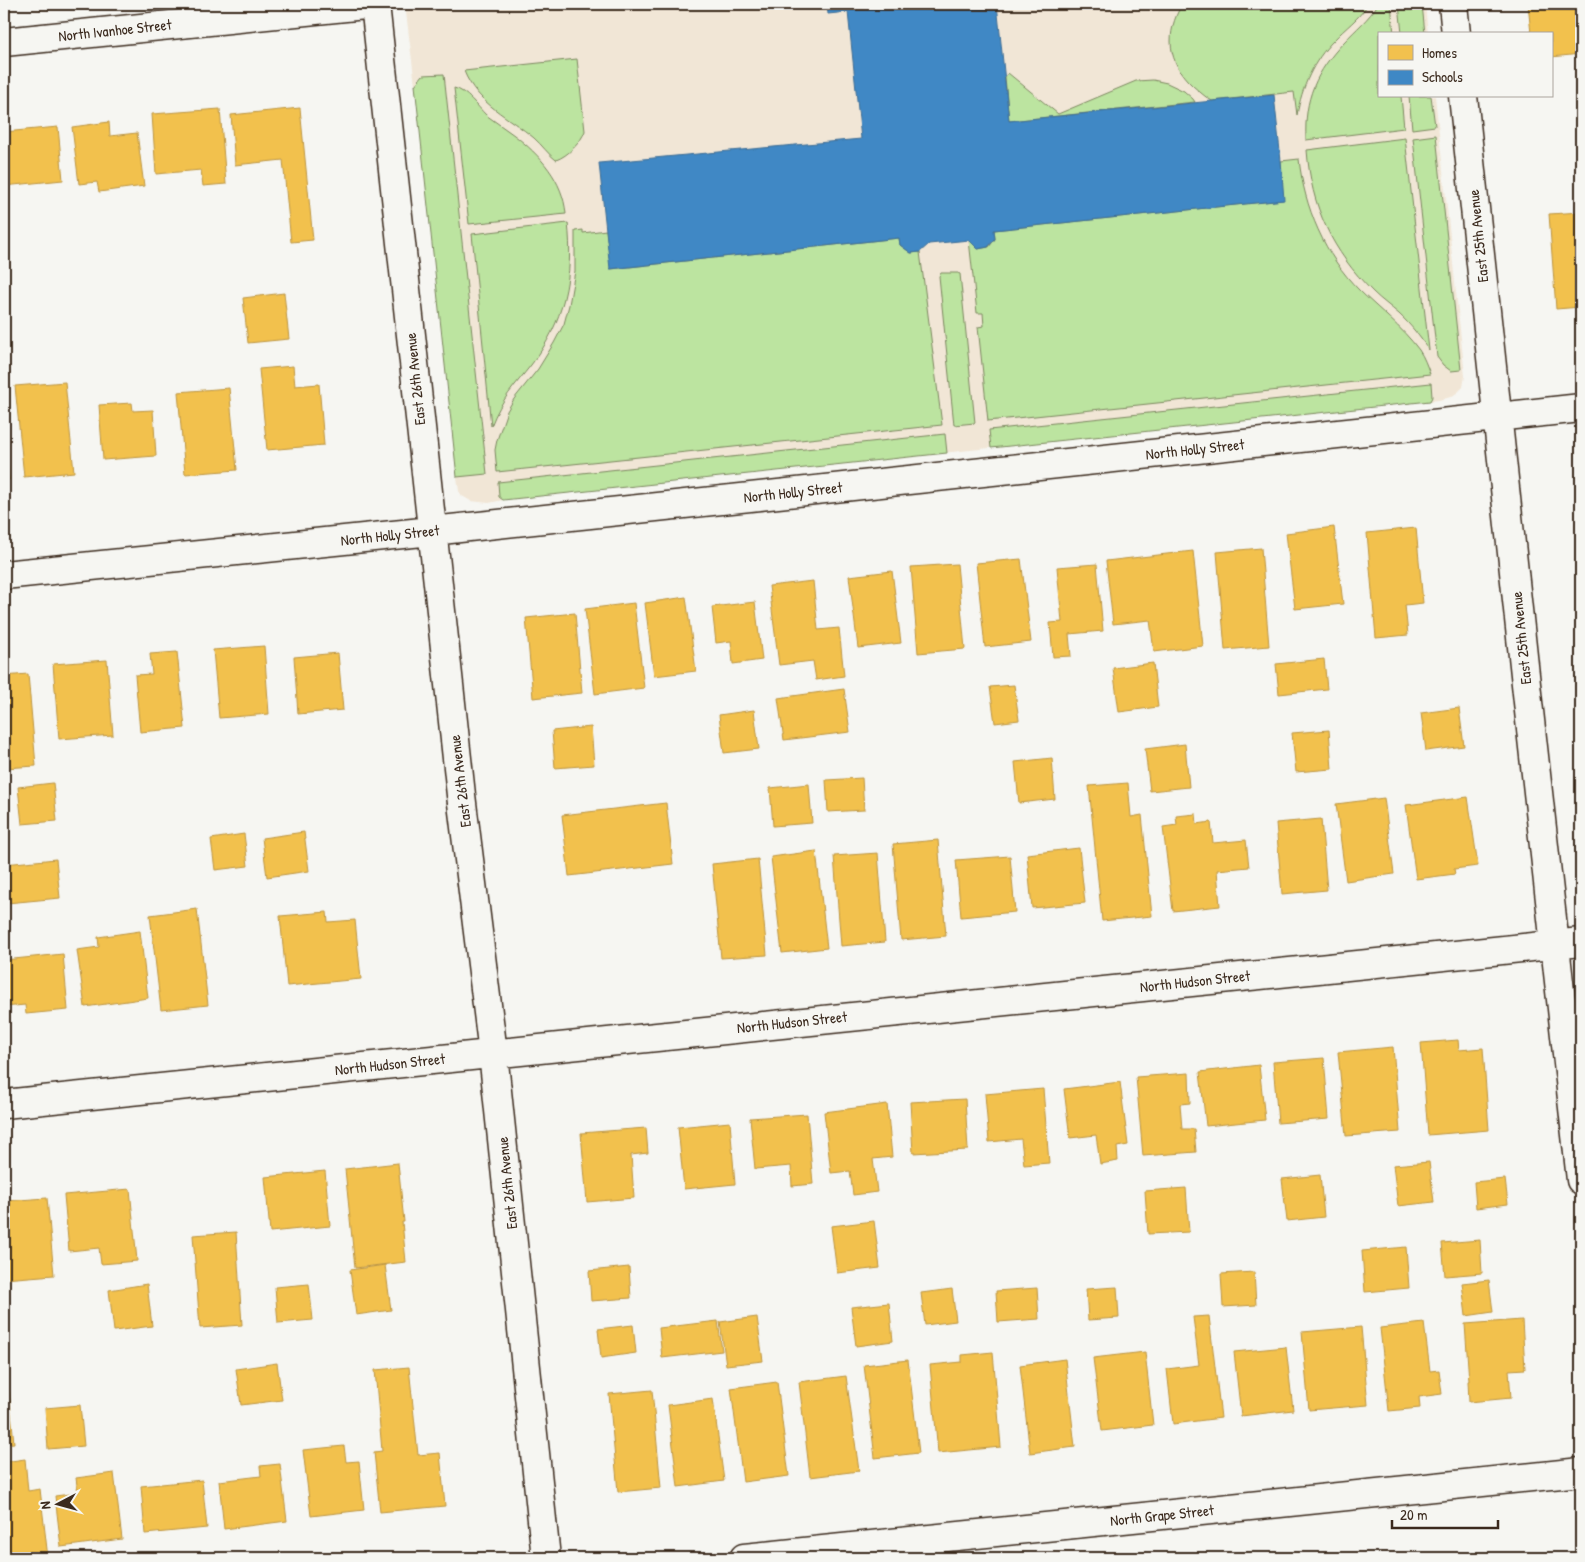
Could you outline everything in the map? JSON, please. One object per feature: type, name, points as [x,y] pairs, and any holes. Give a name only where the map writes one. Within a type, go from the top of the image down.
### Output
[{"type":"street","name":"North Ivanhoe Street","points":[[4,42],[375,4]]},
{"type":"street","name":"East 26th Avenue","points":[[375,4],[461,796],[493,1053],[546,1558]]},
{"type":"street","points":[[1453,4],[1456,32]]},
{"type":"street","name":"East 25th Avenue","points":[[1463,98],[1526,684],[1568,944],[1581,1180]]},
{"type":"street","name":"North Holly Street","points":[[4,575],[1581,408]]},
{"type":"street","name":"North Hudson Street","points":[[4,1104],[1568,944]]},
{"type":"street","name":"North Grape Street","points":[[744,1558],[1581,1472]]},
{"type":"shaded area","points":[[405,4],[1425,4],[1428,32],[1378,32],[1378,98],[1435,98],[1465,376],[1463,387],[1451,397],[1439,400],[489,503],[471,501],[462,496],[459,491],[457,477]]},
{"type":"green space","points":[[1182,4],[1368,4],[1327,48],[1314,66],[1305,85],[1297,115],[1294,92],[1212,101],[1193,86],[1178,67],[1171,47],[1173,26]]},
{"type":"green space","points":[[1378,4],[1391,4],[1394,32],[1378,32],[1378,98],[1401,98],[1404,128],[1306,140],[1307,111],[1319,75],[1334,53]]},
{"type":"green space","points":[[1399,4],[1422,4],[1425,32],[1402,32]]},
{"type":"green space","points":[[577,59],[585,131],[574,148],[556,160],[534,138],[485,101],[464,71]]},
{"type":"green space","points":[[1008,73],[1058,114],[1136,81],[1153,80],[1167,83],[1184,91],[1195,102],[1009,121],[1005,77]]},
{"type":"green space","points":[[444,74],[487,474],[457,477],[415,85],[423,75]]},
{"type":"green space","points":[[454,88],[467,95],[486,115],[524,143],[549,169],[560,190],[566,214],[469,224]]},
{"type":"green space","points":[[1409,98],[1431,98],[1435,126],[1412,129]]},
{"type":"green space","points":[[1436,135],[1461,370],[1451,371],[1437,357],[1413,138]]},
{"type":"green space","points":[[1405,138],[1429,350],[1407,322],[1373,292],[1346,261],[1326,227],[1313,190],[1309,171],[1307,150]]},
{"type":"green space","points":[[1299,159],[1311,213],[1326,246],[1347,277],[1398,326],[1419,350],[1430,374],[988,421],[978,327],[984,326],[983,313],[977,313],[969,240],[978,249],[989,247],[995,239],[994,230],[1283,200],[1281,161]]},
{"type":"green space","points":[[568,223],[568,280],[559,315],[542,349],[504,400],[491,426],[472,234]]},
{"type":"green space","points":[[583,230],[583,233],[606,230],[611,269],[899,238],[900,245],[911,253],[920,252],[942,425],[497,472],[495,450],[507,411],[538,369],[564,324],[575,271],[575,231]]},
{"type":"green space","points":[[941,273],[960,274],[975,423],[954,425],[939,276]]},
{"type":"green space","points":[[1431,383],[1432,397],[1430,401],[991,448],[989,430]]},
{"type":"green space","points":[[945,434],[947,453],[503,500],[499,497],[498,482]]},
{"type":"building: Homes","points":[[1528,4],[1581,4],[1581,54],[1552,57],[1552,32],[1531,32]]},
{"type":"building: Homes","points":[[300,108],[313,240],[291,242],[283,160],[235,165],[231,115]]},
{"type":"building: Homes","points":[[220,109],[226,184],[203,186],[201,170],[156,174],[152,114]]},
{"type":"building: Homes","points":[[109,122],[110,136],[137,133],[144,186],[99,192],[97,182],[79,184],[72,127]]},
{"type":"building: Homes","points":[[58,127],[63,180],[4,186],[4,132]]},
{"type":"building: Homes","points":[[1581,212],[1581,307],[1556,309],[1549,214]]},
{"type":"building: Homes","points":[[284,293],[289,339],[248,343],[243,298]]},
{"type":"building: Homes","points":[[293,366],[295,386],[319,384],[324,445],[267,450],[259,369]]},
{"type":"building: Homes","points":[[65,382],[74,472],[24,477],[15,386]]},
{"type":"building: Homes","points":[[229,388],[237,470],[185,474],[178,392]]},
{"type":"building: Homes","points":[[132,403],[133,411],[153,410],[156,456],[103,460],[99,405]]},
{"type":"building: Homes","points":[[4,429],[9,480],[4,481]]},
{"type":"building: Homes","points":[[1576,485],[1581,485],[1581,533]]},
{"type":"building: Homes","points":[[1334,527],[1343,604],[1295,609],[1286,533]]},
{"type":"building: Homes","points":[[1416,528],[1423,603],[1405,605],[1408,635],[1376,638],[1367,533]]},
{"type":"building: Homes","points":[[1261,548],[1269,646],[1225,650],[1217,552]]},
{"type":"building: Homes","points":[[1193,551],[1203,646],[1154,652],[1150,620],[1113,624],[1106,561]]},
{"type":"building: Homes","points":[[1021,559],[1031,642],[985,647],[976,563]]},
{"type":"building: Homes","points":[[957,564],[965,649],[918,653],[911,567]]},
{"type":"building: Homes","points":[[1097,564],[1103,631],[1069,634],[1071,656],[1053,657],[1050,623],[1062,622],[1057,567]]},
{"type":"building: Homes","points":[[892,571],[901,643],[858,648],[849,576]]},
{"type":"building: Homes","points":[[813,581],[818,630],[839,628],[844,676],[816,680],[813,661],[779,665],[769,586]]},
{"type":"building: Homes","points":[[686,597],[696,671],[654,676],[645,603]]},
{"type":"building: Homes","points":[[755,602],[762,660],[733,664],[731,641],[716,643],[712,607]]},
{"type":"building: Homes","points":[[634,603],[644,688],[595,694],[585,609]]},
{"type":"building: Homes","points":[[575,613],[582,693],[533,698],[526,618]]},
{"type":"building: Homes","points":[[264,646],[269,714],[219,718],[213,650]]},
{"type":"building: Homes","points":[[177,652],[185,728],[140,732],[135,675],[152,674],[150,654]]},
{"type":"building: Homes","points":[[338,653],[343,710],[298,714],[294,657]]},
{"type":"building: Homes","points":[[1324,659],[1327,689],[1279,694],[1276,664]]},
{"type":"building: Homes","points":[[107,660],[113,735],[59,739],[53,664]]},
{"type":"building: Homes","points":[[1153,663],[1158,707],[1119,712],[1113,668]]},
{"type":"building: Homes","points":[[28,674],[36,766],[4,768],[4,676]]},
{"type":"building: Homes","points":[[1014,685],[1019,720],[995,723],[990,687]]},
{"type":"building: Homes","points":[[844,689],[850,732],[784,740],[778,698]]},
{"type":"building: Homes","points":[[1459,708],[1464,746],[1426,751],[1421,713]]},
{"type":"building: Homes","points":[[754,710],[759,749],[724,753],[719,715]]},
{"type":"building: Homes","points":[[591,727],[594,765],[555,768],[552,731]]},
{"type":"building: Homes","points":[[1329,730],[1332,769],[1296,772],[1292,733]]},
{"type":"building: Homes","points":[[1185,744],[1189,787],[1150,791],[1145,749]]},
{"type":"building: Homes","points":[[1052,758],[1055,799],[1019,803],[1015,762]]},
{"type":"building: Homes","points":[[862,778],[864,810],[828,812],[826,780]]},
{"type":"building: Homes","points":[[53,783],[57,821],[22,824],[18,787]]},
{"type":"building: Homes","points":[[1128,783],[1131,817],[1142,815],[1152,916],[1102,921],[1089,786]]},
{"type":"building: Homes","points":[[809,784],[812,823],[773,826],[770,788]]},
{"type":"building: Homes","points":[[1468,797],[1478,866],[1454,869],[1455,874],[1416,879],[1406,805]]},
{"type":"building: Homes","points":[[1384,798],[1394,874],[1346,881],[1336,804]]},
{"type":"building: Homes","points":[[666,803],[673,864],[569,876],[562,815]]},
{"type":"building: Homes","points":[[1196,814],[1197,824],[1211,822],[1213,843],[1246,840],[1249,867],[1217,870],[1220,906],[1173,911],[1163,827],[1177,825],[1176,816]]},
{"type":"building: Homes","points":[[1321,819],[1327,890],[1282,894],[1276,823]]},
{"type":"building: Homes","points":[[304,832],[309,871],[267,877],[262,838]]},
{"type":"building: Homes","points":[[244,834],[248,866],[215,870],[211,839]]},
{"type":"building: Homes","points":[[938,840],[946,936],[901,940],[893,844]]},
{"type":"building: Homes","points":[[1079,848],[1085,903],[1032,908],[1027,854]]},
{"type":"building: Homes","points":[[816,851],[827,948],[782,953],[771,857]]},
{"type":"building: Homes","points":[[878,853],[885,942],[841,946],[834,856]]},
{"type":"building: Homes","points":[[1010,856],[1015,912],[961,917],[956,860]]},
{"type":"building: Homes","points":[[56,859],[60,898],[7,903],[4,864]]},
{"type":"building: Homes","points":[[758,859],[767,955],[721,958],[712,864]]},
{"type":"building: Homes","points":[[197,909],[208,1005],[161,1010],[150,915]]},
{"type":"building: Homes","points":[[327,912],[328,922],[355,920],[361,979],[287,986],[280,916]]},
{"type":"building: Homes","points":[[140,931],[148,998],[85,1007],[77,950],[99,947],[98,937]]},
{"type":"building: Homes","points":[[63,954],[68,1010],[26,1014],[25,1005],[4,1007],[4,960]]},
{"type":"building: Homes","points":[[1458,1040],[1459,1050],[1483,1048],[1489,1130],[1428,1135],[1421,1043]]},
{"type":"building: Homes","points":[[1393,1047],[1400,1132],[1346,1136],[1338,1052]]},
{"type":"building: Homes","points":[[1324,1058],[1329,1119],[1278,1123],[1273,1062]]},
{"type":"building: Homes","points":[[1259,1065],[1265,1120],[1206,1126],[1200,1072]]},
{"type":"building: Homes","points":[[1189,1073],[1190,1103],[1180,1104],[1182,1129],[1194,1129],[1196,1152],[1143,1156],[1136,1077]]},
{"type":"building: Homes","points":[[1120,1082],[1128,1145],[1117,1147],[1118,1161],[1100,1164],[1096,1135],[1070,1138],[1064,1089]]},
{"type":"building: Homes","points":[[1043,1089],[1049,1163],[1024,1165],[1021,1139],[989,1142],[985,1094]]},
{"type":"building: Homes","points":[[965,1099],[968,1150],[913,1153],[910,1102]]},
{"type":"building: Homes","points":[[887,1104],[892,1157],[873,1159],[877,1192],[853,1195],[850,1171],[831,1173],[824,1112]]},
{"type":"building: Homes","points":[[807,1114],[813,1184],[792,1186],[791,1166],[755,1169],[750,1118]]},
{"type":"building: Homes","points":[[730,1122],[735,1184],[684,1189],[678,1127]]},
{"type":"building: Homes","points":[[646,1128],[648,1153],[631,1155],[634,1198],[587,1202],[581,1133]]},
{"type":"building: Homes","points":[[1429,1162],[1434,1202],[1398,1206],[1393,1165]]},
{"type":"building: Homes","points":[[398,1163],[406,1262],[355,1268],[345,1169]]},
{"type":"building: Homes","points":[[325,1171],[330,1226],[270,1232],[265,1177]]},
{"type":"building: Homes","points":[[1320,1175],[1324,1217],[1287,1221],[1282,1179]]},
{"type":"building: Homes","points":[[1505,1179],[1508,1204],[1476,1208],[1474,1182]]},
{"type":"building: Homes","points":[[1186,1188],[1189,1232],[1148,1234],[1145,1191]]},
{"type":"building: Homes","points":[[130,1189],[137,1261],[101,1264],[99,1248],[69,1251],[64,1195]]},
{"type":"building: Homes","points":[[47,1198],[54,1275],[4,1279],[4,1201]]},
{"type":"building: Homes","points":[[874,1221],[880,1268],[837,1273],[831,1226]]},
{"type":"building: Homes","points":[[236,1232],[242,1325],[200,1328],[193,1235]]},
{"type":"building: Homes","points":[[1480,1240],[1482,1273],[1445,1276],[1442,1243]]},
{"type":"building: Homes","points":[[1406,1247],[1409,1288],[1365,1292],[1362,1251]]},
{"type":"building: Homes","points":[[385,1265],[391,1310],[356,1315],[350,1270]]},
{"type":"building: Homes","points":[[629,1267],[631,1298],[591,1301],[589,1271]]},
{"type":"building: Homes","points":[[1254,1272],[1256,1305],[1223,1307],[1221,1274]]},
{"type":"building: Homes","points":[[1489,1280],[1493,1312],[1466,1316],[1462,1283]]},
{"type":"building: Homes","points":[[147,1284],[152,1326],[114,1331],[109,1290]]},
{"type":"building: Homes","points":[[309,1284],[313,1320],[278,1323],[275,1287]]},
{"type":"building: Homes","points":[[1117,1287],[1119,1318],[1088,1320],[1086,1289]]},
{"type":"building: Homes","points":[[1037,1288],[1039,1319],[998,1322],[996,1291]]},
{"type":"building: Homes","points":[[952,1289],[956,1321],[925,1325],[921,1293]]},
{"type":"building: Homes","points":[[889,1303],[893,1341],[856,1346],[851,1307]]},
{"type":"building: Homes","points":[[1209,1316],[1221,1418],[1173,1424],[1167,1369],[1199,1365],[1193,1317]]},
{"type":"building: Homes","points":[[757,1317],[763,1361],[726,1365],[720,1322]]},
{"type":"building: Homes","points":[[1522,1320],[1525,1369],[1509,1370],[1511,1398],[1469,1402],[1465,1324]]},
{"type":"building: Homes","points":[[718,1321],[722,1351],[662,1358],[659,1328]]},
{"type":"building: Homes","points":[[1424,1323],[1430,1371],[1439,1370],[1442,1394],[1419,1397],[1420,1408],[1389,1411],[1380,1328]]},
{"type":"building: Homes","points":[[633,1325],[636,1353],[601,1358],[598,1329]]},
{"type":"building: Homes","points":[[1361,1327],[1368,1405],[1309,1410],[1302,1332]]},
{"type":"building: Homes","points":[[1286,1347],[1293,1410],[1241,1416],[1234,1352]]},
{"type":"building: Homes","points":[[993,1352],[1001,1447],[938,1453],[930,1365],[962,1362],[962,1355]]},
{"type":"building: Homes","points":[[1145,1352],[1153,1425],[1102,1431],[1093,1358]]},
{"type":"building: Homes","points":[[1065,1359],[1075,1447],[1030,1453],[1020,1365]]},
{"type":"building: Homes","points":[[908,1360],[919,1453],[875,1458],[864,1365]]},
{"type":"building: Homes","points":[[277,1363],[282,1400],[241,1405],[236,1369]]},
{"type":"building: Homes","points":[[409,1367],[418,1455],[440,1453],[445,1506],[380,1512],[374,1452],[382,1451],[375,1370]]},
{"type":"building: Homes","points":[[846,1376],[859,1471],[810,1477],[799,1382]]},
{"type":"building: Homes","points":[[777,1382],[789,1476],[743,1482],[731,1388]]},
{"type":"building: Homes","points":[[652,1390],[661,1488],[618,1492],[609,1394]]},
{"type":"building: Homes","points":[[4,1392],[9,1392],[14,1443],[4,1444]]},
{"type":"building: Homes","points":[[713,1399],[724,1481],[678,1487],[668,1405]]},
{"type":"building: Homes","points":[[80,1405],[84,1446],[48,1449],[45,1408]]},
{"type":"building: Homes","points":[[344,1446],[346,1462],[359,1461],[364,1510],[311,1516],[303,1450]]},
{"type":"building: Homes","points":[[25,1459],[28,1491],[40,1489],[48,1558],[4,1558],[4,1462]]},
{"type":"building: Homes","points":[[280,1464],[287,1521],[224,1529],[219,1481],[261,1476],[260,1466]]},
{"type":"building: Homes","points":[[114,1473],[122,1539],[61,1547],[55,1496],[78,1493],[76,1478]]},
{"type":"building: Homes","points":[[202,1480],[207,1528],[145,1534],[141,1486]]},
{"type":"building: Schools","points":[[827,4],[997,4],[1009,121],[1274,95],[1284,200],[994,230],[995,239],[988,247],[978,249],[969,240],[929,244],[920,252],[911,253],[900,245],[899,238],[610,269],[599,163],[861,139],[848,12],[828,14]]}]
